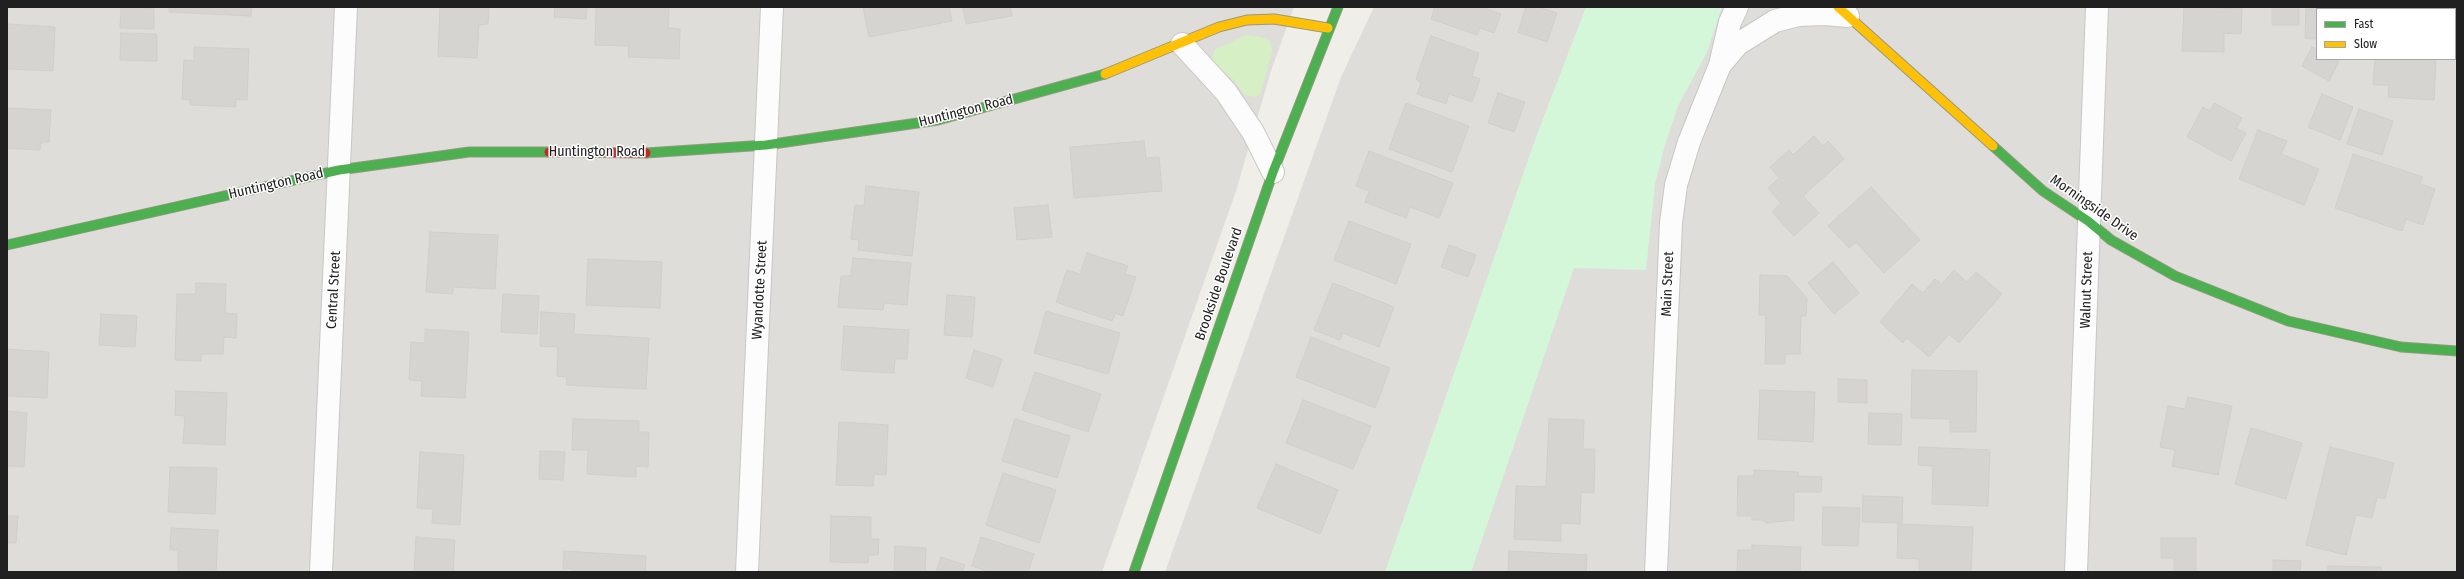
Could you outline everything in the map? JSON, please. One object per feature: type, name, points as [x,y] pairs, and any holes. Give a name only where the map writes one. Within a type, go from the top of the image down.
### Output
[{"type":"street","name":"Central Street","points":[[321,572],[346,7]]},
{"type":"street","name":"Wyandotte Street","points":[[747,572],[772,7]]},
{"type":"street","name":"Brookside Boulevard","points":[[1134,572],[1273,172],[1328,28],[1338,7]]},
{"type":"street","name":"Main Street","points":[[1656,572],[1671,223],[1676,185],[1689,142],[1720,65],[1730,22],[1737,7]]},
{"type":"street","name":"Walnut Street","points":[[2076,572],[2082,459],[2088,221],[2097,7]]},
{"type":"street","points":[[1720,65],[1738,44],[1775,21],[1798,15],[1843,12]]},
{"type":"street","name":"Morningside Drive","points":[[1843,12],[2043,191],[2088,221],[2111,240],[2175,276],[2288,321],[2401,347],[2457,351]]},
{"type":"street","name":"Huntington Road","points":[[7,245],[339,170],[469,152],[657,153],[766,145],[938,120],[1117,71],[1219,27],[1247,20],[1274,19],[1328,28]]},
{"type":"street","points":[[1182,44],[1226,92],[1253,132],[1273,172]]},
{"type":"shaded area","points":[[7,7],[1294,7],[1271,71],[1236,191],[1102,572],[7,572]]},
{"type":"shaded area","points":[[1374,7],[2457,7],[2457,572],[1165,572],[1341,77]]},
{"type":"green space","points":[[1586,7],[1722,7],[1707,52],[1678,106],[1665,145],[1655,184],[1646,270],[1574,268],[1471,572],[1385,572],[1536,137]]},
{"type":"green space","points":[[1247,35],[1261,37],[1270,41],[1272,51],[1261,92],[1256,97],[1244,95],[1234,80],[1213,65],[1212,57],[1216,49]]},
{"type":"building","points":[[121,7],[154,8],[154,29],[120,28]]},
{"type":"building","points":[[169,7],[252,7],[251,16],[169,12]]},
{"type":"building","points":[[440,7],[489,7],[488,24],[479,25],[477,58],[438,56]]},
{"type":"building","points":[[555,7],[587,7],[586,19],[554,17]]},
{"type":"building","points":[[596,7],[669,7],[668,28],[680,29],[679,59],[628,57],[629,46],[595,45]]},
{"type":"building","points":[[863,7],[949,7],[952,21],[869,37]]},
{"type":"building","points":[[963,7],[1010,7],[1012,16],[966,24]]},
{"type":"building","points":[[1435,7],[1487,7],[1487,9],[1501,14],[1494,33],[1480,28],[1477,35],[1431,19]]},
{"type":"building","points":[[1526,7],[1539,7],[1557,13],[1547,42],[1518,32]]},
{"type":"building","points":[[2272,7],[2299,7],[2299,25],[2272,25]]},
{"type":"building","points":[[2370,7],[2432,7],[2432,8]]},
{"type":"building","points":[[2184,8],[2242,9],[2241,34],[2224,33],[2224,52],[2182,51]]},
{"type":"building","points":[[2306,8],[2316,8],[2316,39],[2305,38]]},
{"type":"building","points":[[7,24],[55,27],[53,71],[7,69]]},
{"type":"building","points":[[121,33],[157,34],[157,61],[120,60]]},
{"type":"building","points":[[1431,36],[1479,53],[1472,76],[1480,79],[1472,102],[1449,94],[1446,104],[1417,94],[1421,83],[1416,79]]},
{"type":"building","points":[[194,47],[249,49],[247,100],[236,99],[236,107],[190,105],[190,100],[182,99],[184,60],[194,61]]},
{"type":"building","points":[[2312,47],[2316,49],[2316,60],[2336,60],[2339,62],[2329,81],[2302,66]]},
{"type":"building","points":[[2375,60],[2436,60],[2434,100],[2388,97],[2389,85],[2373,85]]},
{"type":"building","points":[[1498,93],[1525,102],[1514,132],[1488,123]]},
{"type":"building","points":[[2322,94],[2353,107],[2340,140],[2308,127]]},
{"type":"building","points":[[1406,103],[1469,126],[1452,172],[1389,149]]},
{"type":"building","points":[[2214,103],[2242,118],[2236,128],[2246,133],[2231,161],[2187,137],[2203,107],[2210,111]]},
{"type":"building","points":[[7,108],[51,110],[49,142],[41,142],[40,150],[7,148]]},
{"type":"building","points":[[2359,109],[2393,121],[2382,155],[2347,144]]},
{"type":"building","points":[[2258,130],[2287,141],[2281,154],[2319,169],[2304,205],[2239,179]]},
{"type":"building","points":[[1814,136],[1823,146],[1828,141],[1844,159],[1803,196],[1819,213],[1794,236],[1772,212],[1781,203],[1768,188],[1779,178],[1770,167],[1789,150],[1793,155]]},
{"type":"building","points":[[1144,141],[1146,158],[1159,157],[1162,191],[1074,198],[1070,147]]},
{"type":"building","points":[[1369,151],[1453,183],[1439,218],[1410,207],[1406,218],[1365,202],[1369,191],[1356,186]]},
{"type":"building","points":[[2353,154],[2423,177],[2420,184],[2435,189],[2423,225],[2406,219],[2402,231],[2335,208]]},
{"type":"building","points":[[866,186],[919,192],[912,256],[858,250],[859,240],[851,239],[855,205],[864,206]]},
{"type":"building","points":[[1871,187],[1920,240],[1884,273],[1856,242],[1849,248],[1828,226]]},
{"type":"building","points":[[1048,205],[1052,237],[1017,240],[1014,208]]},
{"type":"building","points":[[1349,221],[1411,244],[1396,284],[1334,260]]},
{"type":"building","points":[[430,232],[498,235],[495,289],[453,287],[453,294],[426,292]]},
{"type":"building","points":[[1449,245],[1476,255],[1468,277],[1441,267]]},
{"type":"building","points":[[1087,253],[1128,266],[1125,274],[1136,277],[1123,316],[1115,313],[1112,321],[1056,302],[1067,270],[1080,274]]},
{"type":"building","points":[[853,258],[911,263],[907,305],[884,303],[883,310],[838,307],[841,276],[851,276]]},
{"type":"building","points":[[588,259],[662,262],[660,308],[586,305]]},
{"type":"building","points":[[1833,262],[1859,293],[1834,314],[1808,283]]},
{"type":"building","points":[[1954,270],[1967,282],[1976,272],[2002,294],[1959,343],[1949,334],[1929,357],[1907,338],[1903,343],[1880,322],[1912,284],[1923,293],[1935,279],[1942,284]]},
{"type":"building","points":[[1760,275],[1787,276],[1807,298],[1806,316],[1801,316],[1800,354],[1785,354],[1785,364],[1765,364],[1766,315],[1759,315]]},
{"type":"building","points":[[196,283],[226,284],[225,313],[237,314],[236,338],[224,337],[223,354],[201,354],[201,361],[175,360],[177,294],[196,294]]},
{"type":"building","points":[[1333,283],[1394,307],[1379,347],[1343,333],[1340,340],[1314,330]]},
{"type":"building","points":[[503,294],[539,296],[537,334],[501,332]]},
{"type":"building","points":[[947,295],[975,297],[972,337],[944,335]]},
{"type":"building","points":[[1046,311],[1120,333],[1108,374],[1034,353]]},
{"type":"building","points":[[541,312],[575,314],[574,334],[649,338],[646,389],[566,385],[567,377],[557,376],[558,347],[540,346]]},
{"type":"building","points":[[101,314],[137,316],[135,347],[99,345]]},
{"type":"building","points":[[844,326],[909,330],[907,359],[895,359],[894,373],[841,370]]},
{"type":"building","points":[[425,329],[469,332],[465,398],[421,396],[422,381],[409,380],[411,342],[425,343]]},
{"type":"building","points":[[1311,337],[1390,368],[1375,408],[1296,377]]},
{"type":"building","points":[[7,349],[49,352],[47,398],[7,396]]},
{"type":"building","points":[[974,350],[1002,359],[993,387],[966,378]]},
{"type":"building","points":[[1912,370],[1977,371],[1976,432],[1950,432],[1950,419],[1911,418]]},
{"type":"building","points":[[1035,372],[1101,394],[1088,432],[1022,410]]},
{"type":"building","points":[[1838,379],[1867,380],[1867,403],[1838,402]]},
{"type":"building","points":[[1760,390],[1815,392],[1813,442],[1758,439]]},
{"type":"building","points":[[176,391],[227,393],[225,445],[183,443],[185,416],[175,415]]},
{"type":"building","points":[[2188,397],[2232,406],[2218,475],[2172,466],[2175,450],[2160,447],[2168,406],[2185,409]]},
{"type":"building","points":[[1303,400],[1371,426],[1353,469],[1286,443]]},
{"type":"building","points":[[7,411],[27,413],[24,467],[7,466]]},
{"type":"building","points":[[1869,413],[1902,414],[1901,445],[1868,444]]},
{"type":"building","points":[[573,419],[639,421],[639,432],[649,432],[648,467],[636,466],[636,477],[587,474],[588,450],[572,450]]},
{"type":"building","points":[[1015,419],[1070,436],[1057,478],[1002,461]]},
{"type":"building","points":[[1549,419],[1584,420],[1583,449],[1595,449],[1594,493],[1581,492],[1580,524],[1561,523],[1561,541],[1514,539],[1516,486],[1546,487]]},
{"type":"building","points":[[839,422],[888,425],[886,475],[874,474],[873,486],[836,485]]},
{"type":"building","points":[[2251,428],[2302,443],[2286,499],[2235,484]]},
{"type":"building","points":[[1919,447],[1990,450],[1988,506],[1932,504],[1933,466],[1918,465]]},
{"type":"building","points":[[2330,447],[2394,463],[2385,499],[2377,497],[2372,518],[2356,515],[2346,555],[2306,545]]},
{"type":"building","points":[[540,451],[565,452],[563,480],[539,479]]},
{"type":"building","points":[[420,452],[464,455],[460,525],[432,523],[433,509],[417,508]]},
{"type":"building","points":[[1276,464],[1338,490],[1320,534],[1257,508]]},
{"type":"building","points":[[170,467],[217,468],[215,514],[168,512]]},
{"type":"building","points":[[1754,470],[1799,472],[1798,476],[1822,477],[1821,492],[1794,492],[1794,520],[1766,523],[1763,520],[1752,520],[1752,516],[1737,516],[1738,476],[1754,476]]},
{"type":"building","points":[[1003,473],[1056,490],[1039,543],[986,525]]},
{"type":"building","points":[[1863,496],[1903,497],[1902,523],[1862,522]]},
{"type":"building","points":[[1823,507],[1860,508],[1858,546],[1822,545]]},
{"type":"building","points":[[7,516],[18,516],[16,543],[7,543]]},
{"type":"building","points":[[831,516],[871,517],[871,539],[879,539],[878,555],[869,555],[868,563],[830,562]]},
{"type":"building","points":[[1898,524],[1973,527],[1971,572],[1919,572],[1919,559],[1897,558]]},
{"type":"building","points":[[171,528],[218,530],[216,572],[178,572],[178,550],[170,550]]},
{"type":"building","points":[[416,537],[455,540],[453,572],[414,572]]},
{"type":"building","points":[[981,537],[1034,554],[1028,572],[983,572],[984,570],[972,566]]},
{"type":"building","points":[[2161,538],[2196,538],[2196,572],[2174,572],[2174,558],[2161,558]]},
{"type":"building","points":[[1752,545],[1801,547],[1800,572],[1737,572],[1738,550],[1752,550]]},
{"type":"building","points":[[895,546],[926,548],[925,572],[894,572]]},
{"type":"building","points":[[564,551],[646,556],[645,572],[572,572],[572,569],[563,569]]},
{"type":"building","points":[[1509,551],[1587,555],[1586,572],[1508,572]]},
{"type":"building","points":[[941,557],[965,565],[962,572],[936,572]]},
{"type":"building","points":[[2273,560],[2301,561],[2300,572],[2273,572]]},
{"type":"building","points":[[2328,566],[2381,567],[2381,572],[2328,572]]},
{"type":"traffic: fast","points":[[1134,572],[1273,172],[1338,7]]},
{"type":"traffic: fast","points":[[646,153],[766,145],[938,120],[1105,74]]},
{"type":"traffic: fast","points":[[1993,146],[2043,191],[2088,221],[2111,240],[2175,276],[2288,321],[2401,347],[2457,351]]},
{"type":"traffic: fast","points":[[7,245],[339,170],[469,152],[549,152]]},
{"type":"traffic: slow","points":[[1838,7],[1993,146]]},
{"type":"traffic: slow","points":[[1105,74],[1219,27],[1247,20],[1274,19],[1328,28]]},
{"type":"traffic: jam","points":[[549,152],[646,153]]}]
